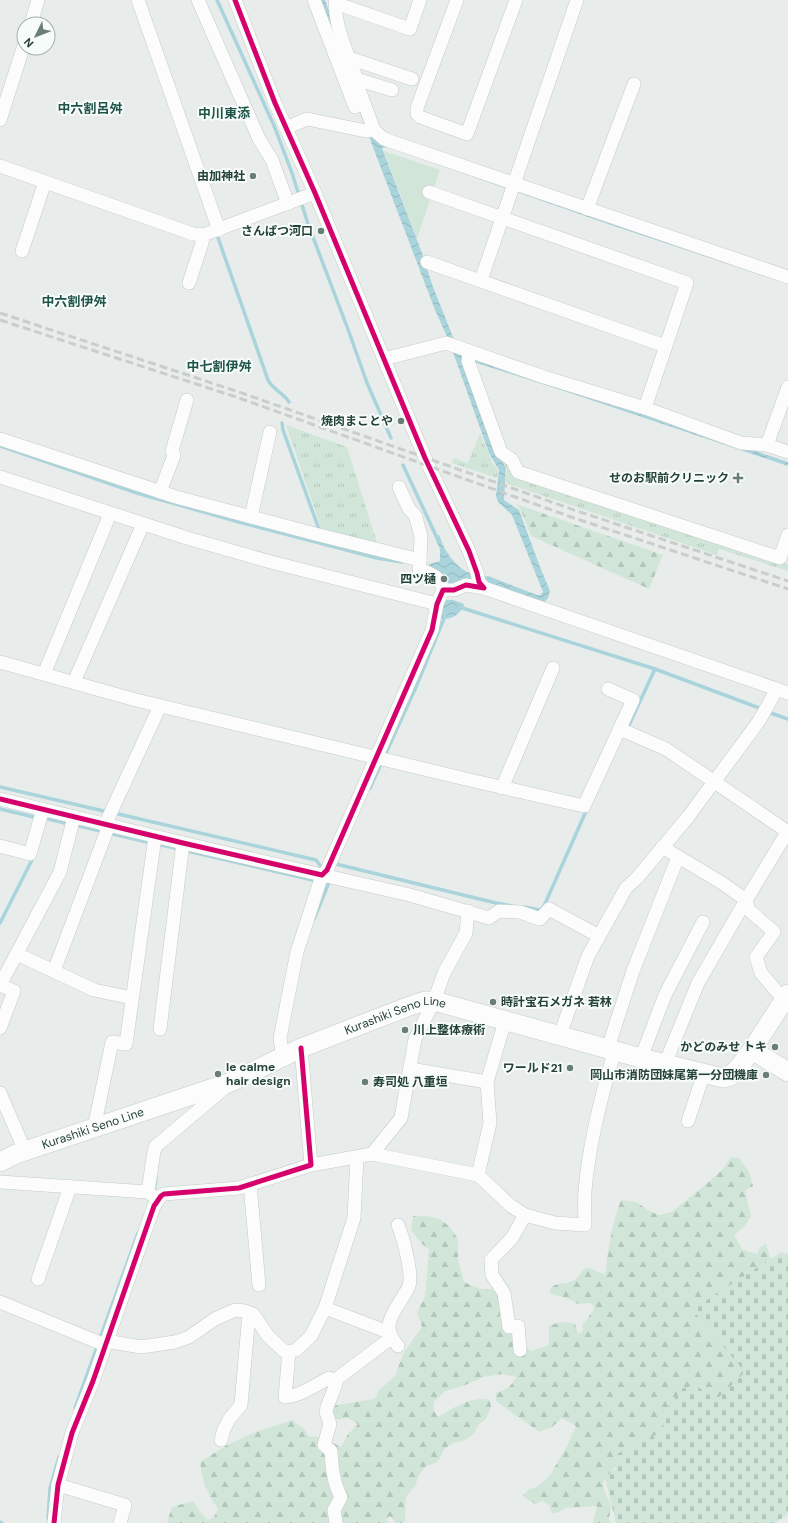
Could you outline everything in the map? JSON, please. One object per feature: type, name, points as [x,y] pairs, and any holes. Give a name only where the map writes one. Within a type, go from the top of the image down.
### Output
[{"type":"main road","points":[[787,999],[752,1050],[788,1072]]},
{"type":"main road","name":"Kurashiki Seno Line","points":[[0,1162],[25,1151],[231,1082],[301,1048],[425,1001],[434,1001],[641,1058],[723,1078],[730,1076],[739,1068],[752,1050]]},
{"type":"street","points":[[33,16],[38,0]]},
{"type":"street","points":[[138,0],[209,235],[189,283]]},
{"type":"street","points":[[198,0],[259,139],[296,201]]},
{"type":"street","points":[[235,0],[275,103],[315,193],[425,458],[469,551],[480,581]]},
{"type":"street","points":[[314,0],[329,20],[349,58],[356,79],[369,131]]},
{"type":"street","points":[[369,131],[329,20],[336,2],[410,29],[420,0]]},
{"type":"street","points":[[457,0],[417,108],[417,114],[420,117],[467,134],[516,0]]},
{"type":"street","points":[[481,280],[577,0]]},
{"type":"street","points":[[0,120],[20,56]]},
{"type":"street","points":[[349,58],[412,79]]},
{"type":"street","points":[[356,79],[392,90]]},
{"type":"street","points":[[587,209],[634,84]]},
{"type":"street","points":[[286,128],[307,119],[369,131],[385,140],[513,187],[587,209],[788,276]]},
{"type":"street","points":[[0,166],[44,185],[193,234],[209,235],[315,193]]},
{"type":"street","points":[[22,251],[44,185]]},
{"type":"street","points":[[430,192],[687,283],[644,408]]},
{"type":"street","points":[[427,262],[665,346]]},
{"type":"street","points":[[384,358],[446,344],[462,352],[644,408],[742,443],[767,445],[788,452]]},
{"type":"street","points":[[462,352],[501,452],[512,460],[518,472],[784,559],[788,535]]},
{"type":"street","points":[[767,445],[788,387]]},
{"type":"street","points":[[160,492],[174,455],[172,451],[187,400]]},
{"type":"street","points":[[251,517],[270,432]]},
{"type":"street","points":[[0,439],[160,492],[322,536],[420,560]]},
{"type":"street","points":[[0,477],[110,514],[271,562],[437,604]]},
{"type":"street","points":[[399,486],[409,509],[415,515],[421,536],[419,569],[439,579],[448,590]]},
{"type":"street","points":[[44,674],[110,514]]},
{"type":"street","points":[[74,682],[143,524]]},
{"type":"street","points":[[283,1057],[280,1038],[297,952],[327,870],[381,758],[432,630],[437,604],[448,590],[480,581],[783,691],[766,710],[688,817],[637,878],[626,888],[588,956],[560,1035]]},
{"type":"street","points":[[0,662],[160,706],[502,788],[584,806],[624,731],[633,700],[608,690]]},
{"type":"street","points":[[502,788],[553,668]]},
{"type":"street","points":[[54,971],[108,823],[160,706]]},
{"type":"street","points":[[624,731],[666,749],[788,831],[698,983],[665,1064]]},
{"type":"street","points":[[0,799],[42,815],[73,822],[108,823],[155,841],[182,848],[410,895],[488,918],[498,911],[520,912],[540,919],[549,909],[599,936]]},
{"type":"street","points":[[0,846],[30,854],[42,815]]},
{"type":"street","points":[[0,1028],[14,991],[0,985],[60,872],[73,822]]},
{"type":"street","points":[[94,1128],[112,1042],[126,1044],[155,841]]},
{"type":"street","points":[[662,847],[678,858],[681,858],[705,872],[746,900],[749,910],[774,932],[756,958],[761,973],[787,999]]},
{"type":"street","points":[[160,1029],[182,848]]},
{"type":"street","points":[[0,1182],[70,1187],[153,1196],[239,1188],[311,1164],[372,1154],[478,1175],[511,1206],[524,1215],[555,1223],[585,1225],[584,1192],[600,1099],[611,1049],[633,971],[678,858]]},
{"type":"street","points":[[372,1154],[401,1118],[416,1039],[434,1001],[444,973],[466,933],[468,912]]},
{"type":"street","points":[[641,1058],[665,995],[704,922]]},
{"type":"street","points":[[17,954],[94,990],[132,998]]},
{"type":"street","points":[[478,1175],[490,1123],[487,1082],[505,1021]]},
{"type":"street","points":[[301,1048],[311,1164]]},
{"type":"street","points":[[410,1069],[487,1082]]},
{"type":"street","points":[[688,1121],[704,1073]]},
{"type":"street","points":[[54,1523],[58,1485],[72,1433],[93,1381],[102,1342],[154,1206],[154,1151],[156,1146],[206,1105],[231,1082]]},
{"type":"street","points":[[0,1093],[25,1151]]},
{"type":"street","points":[[0,1302],[102,1342],[141,1347],[175,1342],[189,1338],[215,1319],[235,1310],[245,1311],[253,1314],[268,1336],[284,1351],[289,1352],[296,1350],[311,1336],[325,1308],[354,1218],[357,1157]]},
{"type":"street","points":[[250,1184],[259,1285]]},
{"type":"street","points":[[38,1279],[70,1187]]},
{"type":"street","points":[[520,1350],[518,1326],[509,1327],[504,1293],[492,1275],[491,1260],[512,1238],[524,1215]]},
{"type":"street","points":[[392,1339],[388,1326],[397,1306],[409,1286],[410,1274],[403,1237],[398,1225]]},
{"type":"street","points":[[325,1308],[392,1339]]},
{"type":"street","points":[[221,1440],[224,1429],[230,1418],[241,1405],[249,1313]]},
{"type":"street","points":[[334,1381],[392,1339]]},
{"type":"street","points":[[289,1352],[285,1397],[303,1391],[329,1378],[336,1384],[326,1407],[330,1424],[324,1445],[331,1451],[331,1467],[341,1497],[334,1510],[336,1523]]},
{"type":"street","points":[[58,1485],[125,1505],[120,1523]]},
{"type":"green space","points":[[384,151],[440,170],[417,239]]},
{"type":"green space","points":[[286,425],[347,447],[378,546],[322,531]]},
{"type":"green space","points":[[480,433],[492,462],[498,471],[497,478],[452,463],[454,458],[468,463]]},
{"type":"green space","points":[[499,455],[506,460],[516,476],[788,564],[788,571],[719,549],[717,555],[506,483],[507,468]]},
{"type":"green space","points":[[516,504],[663,555],[649,589],[531,536],[521,510]]},
{"type":"green space","points":[[731,1157],[739,1158],[749,1172],[753,1186],[745,1191],[751,1216],[744,1227],[734,1235],[743,1250],[757,1254],[760,1247],[766,1244],[773,1267],[760,1376],[674,1430],[623,1458],[603,1482],[604,1490],[611,1505],[609,1520],[612,1523],[593,1523],[597,1506],[566,1508],[557,1513],[552,1513],[549,1505],[543,1501],[535,1504],[523,1495],[529,1489],[537,1487],[550,1475],[567,1446],[576,1426],[562,1418],[552,1427],[539,1432],[496,1401],[496,1393],[513,1383],[516,1377],[502,1374],[484,1377],[463,1386],[445,1391],[434,1402],[434,1411],[438,1417],[463,1403],[476,1399],[490,1400],[491,1407],[486,1419],[479,1424],[473,1435],[463,1441],[453,1443],[444,1449],[436,1463],[426,1466],[419,1475],[415,1486],[406,1497],[405,1521],[402,1523],[396,1523],[390,1516],[386,1520],[389,1523],[167,1523],[172,1507],[193,1501],[208,1520],[214,1517],[218,1509],[206,1487],[202,1476],[200,1462],[227,1445],[256,1432],[292,1420],[303,1428],[309,1436],[323,1438],[341,1447],[348,1434],[358,1424],[348,1418],[332,1420],[328,1410],[337,1405],[374,1399],[379,1390],[395,1376],[404,1352],[422,1327],[417,1312],[425,1297],[429,1249],[422,1244],[411,1230],[413,1216],[426,1216],[440,1219],[450,1227],[458,1239],[458,1259],[464,1282],[480,1289],[492,1289],[502,1295],[503,1307],[499,1318],[512,1323],[524,1346],[532,1351],[549,1345],[549,1326],[562,1322],[568,1322],[575,1324],[578,1334],[583,1331],[582,1326],[594,1309],[594,1306],[589,1303],[578,1304],[567,1298],[551,1294],[549,1291],[554,1285],[573,1281],[585,1268],[605,1275],[613,1227],[621,1200],[636,1202],[658,1215],[672,1212],[723,1169]]},
{"type":"green space","points":[[781,1252],[788,1255],[788,1514],[775,1523],[616,1523],[605,1477],[616,1469],[613,1456],[663,1431],[664,1414],[681,1389],[695,1385],[716,1400],[745,1372],[696,1314],[696,1307]]},
{"type":"water","points":[[317,0],[325,0],[375,136],[788,281],[788,284],[608,224],[388,147],[382,148],[458,350],[788,462],[788,466],[464,359],[497,452],[506,468],[504,500],[519,510],[550,591],[548,598],[543,604],[454,584],[448,584],[447,578],[440,573],[429,569],[429,564],[440,561],[440,549],[434,536],[439,535],[444,548],[450,557],[459,567],[464,570],[476,575],[488,576],[537,595],[540,595],[543,592],[512,515],[498,502],[496,496],[499,470],[489,453],[449,341],[435,310]]},
{"type":"water","points":[[453,600],[464,604],[463,608],[456,616],[441,619],[441,606],[443,602]]},
{"type":"waterway","points":[[217,0],[275,128],[292,173],[308,224],[367,383],[391,438]]},
{"type":"waterway","points":[[216,232],[268,380],[289,402]]},
{"type":"waterway","points":[[282,423],[283,430],[320,532]]},
{"type":"waterway","points":[[0,446],[137,493],[239,522],[377,558],[402,562]]},
{"type":"waterway","points":[[403,465],[438,540]]},
{"type":"waterway","points":[[459,607],[655,669],[762,709]]},
{"type":"waterway","points":[[370,788],[416,687],[445,616]]},
{"type":"waterway","points":[[629,725],[655,669]]},
{"type":"waterway","points":[[768,712],[788,719]]},
{"type":"waterway","points":[[0,787],[108,812]]},
{"type":"waterway","points":[[0,809],[38,818]]},
{"type":"waterway","points":[[524,907],[540,910],[544,906],[587,809]]},
{"type":"waterway","points":[[114,813],[316,860],[322,868]]},
{"type":"waterway","points":[[44,818],[69,824]]},
{"type":"waterway","points":[[75,825],[151,843]]},
{"type":"waterway","points":[[157,844],[317,881]]},
{"type":"waterway","points":[[0,923],[34,856]]},
{"type":"waterway","points":[[336,864],[512,906]]},
{"type":"waterway","points":[[314,919],[330,880]]},
{"type":"waterway","points":[[154,1192],[156,1178]]},
{"type":"waterway","points":[[75,1408],[138,1233]]},
{"type":"waterway","points":[[48,1518],[50,1488],[59,1457]]},
{"type":"railway","points":[[0,313],[239,392],[577,511],[788,581]]},
{"type":"railway","points":[[0,320],[236,397],[574,518],[788,589]]},
{"type":"cycle path","points":[[0,799],[322,875],[327,870],[432,630],[437,604],[443,590],[454,590],[466,585],[484,588],[479,582],[469,551],[425,458],[315,193],[275,103],[235,0]]},
{"type":"cycle path","points":[[54,1523],[58,1485],[72,1433],[93,1381],[154,1206],[161,1196],[164,1194],[239,1188],[311,1165],[301,1048]]},
{"type":"place","name":"由加神社","points":[[253,176]]},
{"type":"place","name":"さんぱつ河口","points":[[321,231]]},
{"type":"place","name":"焼肉まことや","points":[[401,421]]},
{"type":"place","name":"せのお駅前クリニック","points":[[738,478]]},
{"type":"place","name":"四ツ樋","points":[[444,579]]},
{"type":"place","name":"時計宝石メガネ 若林","points":[[493,1002]]},
{"type":"place","name":"川上整体療術","points":[[405,1030]]},
{"type":"place","name":"かどのみせ トキ","points":[[775,1047]]},
{"type":"place","name":"ワールド21","points":[[570,1068]]},
{"type":"place","name":"le calme hair design","points":[[218,1074]]},
{"type":"place","name":"岡山市消防団妹尾第一分団機庫","points":[[766,1075]]},
{"type":"place","name":"寿司処 八重垣","points":[[365,1082]]},
{"type":"district","name":"中六割呂舛","points":[[90,108]]},
{"type":"district","name":"中川東添","points":[[224,113]]},
{"type":"district","name":"中六割伊舛","points":[[74,301]]},
{"type":"district","name":"中七割伊舛","points":[[219,366]]}]
